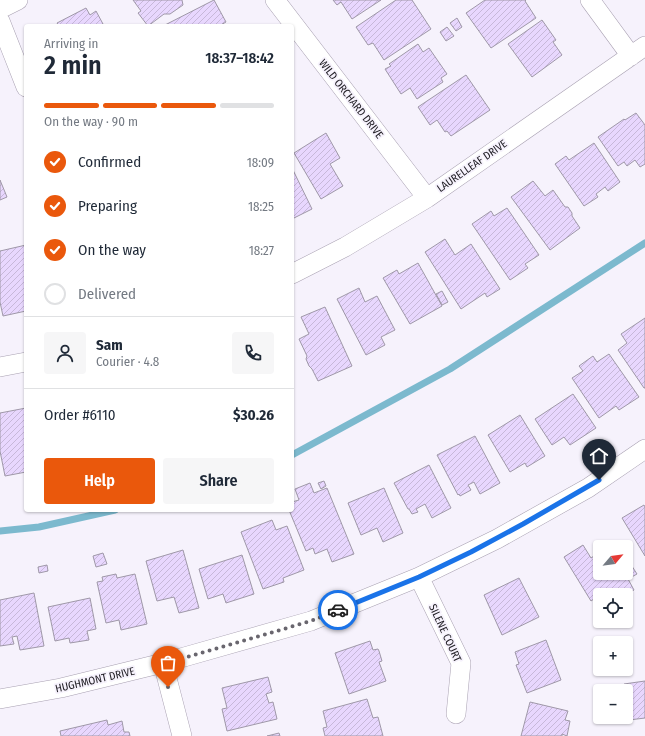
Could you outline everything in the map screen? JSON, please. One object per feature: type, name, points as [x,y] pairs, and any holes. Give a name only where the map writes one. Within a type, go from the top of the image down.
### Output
[{"type":"street","points":[[0,9],[18,0]]},
{"type":"street","name":"WILD ORCHARD DRIVE","points":[[275,0],[293,24]]},
{"type":"street","points":[[590,0],[638,51]]},
{"type":"street","points":[[0,21],[24,82]]},
{"type":"street","name":"WILD ORCHARD DRIVE","points":[[294,25],[427,198]]},
{"type":"street","name":"LAURELLEAF DRIVE","points":[[294,273],[345,247],[427,198],[638,51]]},
{"type":"street","points":[[0,367],[24,362]]},
{"type":"street","name":"HUGHMONT DRIVE","points":[[0,699],[61,688],[163,664],[311,621],[419,577],[497,539],[588,488],[645,449]]},
{"type":"street","name":"SILENE COURT","points":[[419,577],[461,663],[456,714]]},
{"type":"street","points":[[163,664],[182,736]]},
{"type":"building","points":[[133,0],[182,0],[183,5],[170,14],[164,14],[151,24],[146,24],[138,13],[141,11]]},
{"type":"building","points":[[214,0],[226,22],[222,24],[167,24]]},
{"type":"building","points":[[333,0],[381,0],[352,19],[341,2],[337,5]]},
{"type":"building","points":[[396,0],[412,0],[431,29],[384,60],[373,43],[368,45],[356,27]]},
{"type":"building","points":[[485,0],[526,0],[525,1],[536,18],[491,48],[466,13]]},
{"type":"building","points":[[86,8],[90,15],[96,11],[103,24],[58,24],[57,23]]},
{"type":"building","points":[[457,18],[462,27],[456,31],[450,23]]},
{"type":"building","points":[[542,20],[556,40],[553,42],[562,55],[532,77],[508,44]]},
{"type":"building","points":[[447,27],[454,36],[446,41],[440,32]]},
{"type":"building","points":[[418,44],[423,52],[429,48],[447,74],[441,78],[443,82],[417,99],[410,88],[401,94],[385,69],[391,66],[389,64]]},
{"type":"building","points":[[466,75],[490,110],[451,136],[447,131],[445,132],[437,120],[430,125],[418,107]]},
{"type":"building","points":[[636,113],[645,125],[645,164],[640,167],[635,160],[627,166],[624,162],[618,166],[598,137],[624,119],[625,120]]},
{"type":"building","points":[[326,133],[340,158],[330,164],[343,186],[321,199],[294,153]]},
{"type":"building","points":[[594,143],[620,182],[608,191],[605,187],[596,194],[598,197],[584,206],[555,164],[566,156],[569,160]]},
{"type":"building","points":[[294,172],[312,209],[294,218]]},
{"type":"building","points":[[0,180],[7,197],[0,200]]},
{"type":"building","points":[[533,181],[545,196],[553,190],[565,207],[568,207],[580,228],[550,250],[511,197]]},
{"type":"building","points":[[507,208],[539,255],[525,264],[528,268],[510,280],[472,224],[491,211],[494,216]]},
{"type":"building","points":[[445,239],[455,255],[471,244],[500,289],[487,297],[485,293],[461,309],[425,252]]},
{"type":"building","points":[[24,245],[24,311],[3,316],[0,302],[0,251]]},
{"type":"building","points":[[418,263],[442,306],[410,324],[383,278],[397,270],[399,274]]},
{"type":"building","points":[[359,288],[365,302],[377,296],[395,330],[381,337],[385,345],[366,355],[337,299]]},
{"type":"building","points":[[442,291],[448,302],[442,305],[436,294]]},
{"type":"building","points":[[325,307],[352,366],[318,381],[309,366],[306,359],[307,356],[299,339],[309,334],[301,317]]},
{"type":"building","points":[[645,318],[644,388],[618,350],[627,343],[621,334]]},
{"type":"building","points":[[609,354],[639,397],[619,410],[616,406],[599,418],[572,378],[583,371],[579,366],[593,356],[597,362]]},
{"type":"building","points":[[573,394],[596,428],[570,445],[564,437],[552,445],[535,419]]},
{"type":"building","points":[[24,408],[24,472],[5,476],[0,451],[0,413]]},
{"type":"building","points":[[520,415],[545,456],[527,467],[525,463],[510,472],[488,435]]},
{"type":"building","points":[[475,436],[500,483],[480,494],[474,482],[468,485],[471,490],[460,496],[459,494],[458,495],[437,455]]},
{"type":"building","points":[[429,465],[451,508],[432,518],[425,504],[416,509],[418,512],[412,514],[394,483]]},
{"type":"building","points":[[324,481],[326,486],[321,489],[318,483]]},
{"type":"building","points":[[310,483],[314,493],[327,488],[354,554],[332,562],[327,549],[315,554],[313,548],[306,551],[290,512],[294,512],[294,501],[299,500],[295,489]]},
{"type":"building","points":[[384,488],[403,533],[383,542],[377,528],[361,535],[348,503]]},
{"type":"building","points":[[644,505],[645,507],[645,556],[622,518]]},
{"type":"building","points":[[272,520],[276,530],[287,526],[304,570],[283,578],[284,582],[263,589],[241,532]]},
{"type":"building","points":[[583,545],[591,558],[593,557],[593,580],[629,580],[633,588],[593,588],[593,600],[591,601],[564,557]]},
{"type":"building","points":[[183,550],[199,608],[179,613],[174,597],[157,601],[146,561]]},
{"type":"building","points":[[103,553],[107,564],[96,567],[93,556]]},
{"type":"building","points":[[242,555],[254,594],[226,603],[223,594],[208,599],[199,569]]},
{"type":"building","points":[[47,565],[48,571],[39,573],[38,567]]},
{"type":"building","points":[[633,568],[637,574],[633,576]]},
{"type":"building","points":[[116,574],[117,578],[135,574],[147,624],[121,630],[119,620],[106,623],[97,582],[103,581],[102,577]]},
{"type":"building","points":[[519,578],[539,617],[502,635],[484,595]]},
{"type":"building","points":[[34,593],[44,646],[20,650],[17,636],[12,637],[14,644],[0,646],[0,600]]},
{"type":"building","points":[[90,598],[96,629],[87,631],[89,640],[70,643],[69,638],[55,641],[48,607]]},
{"type":"building","points":[[546,640],[561,680],[527,693],[516,665],[519,664],[515,652]]},
{"type":"building","points":[[370,641],[373,650],[378,649],[379,651],[382,661],[379,662],[386,681],[349,694],[335,653]]},
{"type":"building","points":[[268,677],[272,692],[266,694],[269,703],[273,702],[277,719],[227,731],[222,709],[227,708],[222,688]]},
{"type":"building","points":[[645,681],[645,718],[633,720],[633,684],[624,684]]},
{"type":"building","points":[[367,699],[373,718],[378,717],[383,736],[325,736],[323,728],[327,727],[323,711]]},
{"type":"building","points":[[530,702],[568,711],[565,720],[570,721],[567,736],[562,734],[562,736],[521,736]]},
{"type":"building","points":[[107,720],[108,725],[122,721],[124,732],[129,732],[130,736],[61,736],[60,731]]},
{"type":"building","points":[[279,733],[280,736],[267,736]]},
{"type":"waterway","points":[[294,454],[450,369],[645,243]]},
{"type":"waterway","points":[[0,531],[39,527],[106,512]]},
{"type":"way so far","points":[[168,687],[163,664],[311,621],[338,610]]},
{"type":"route","points":[[338,610],[419,577],[471,552],[588,488],[599,480]]}]
